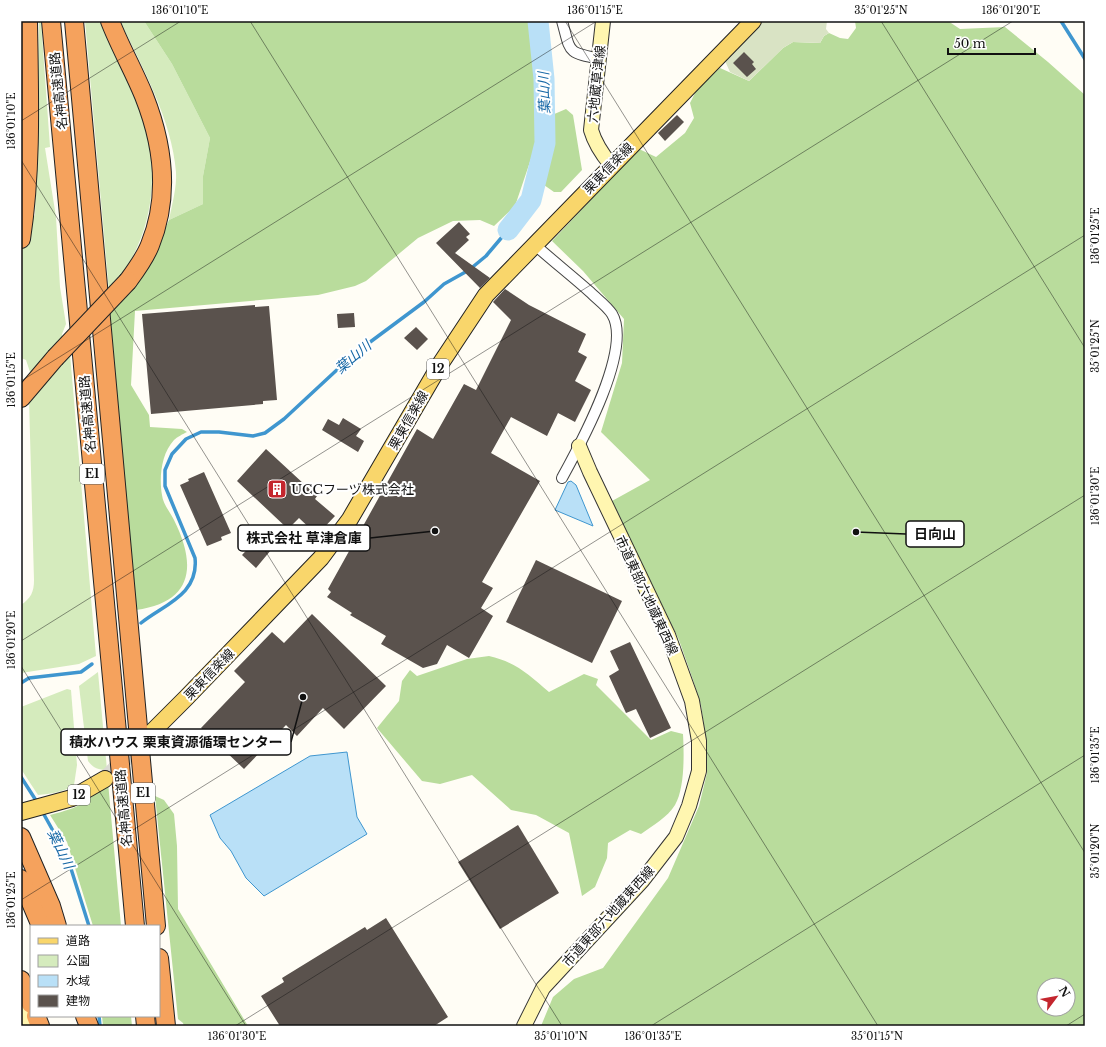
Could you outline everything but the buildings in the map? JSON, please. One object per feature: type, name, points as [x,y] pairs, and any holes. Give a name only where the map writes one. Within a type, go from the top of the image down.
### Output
[{"type":"highway","points":[[21,239],[26,192],[29,101],[28,21]]},
{"type":"highway","name":"名神高速道路","points":[[51,21],[135,925]]},
{"type":"highway","name":"名神高速道路","points":[[74,21],[156,925]]},
{"type":"highway","points":[[21,398],[55,358],[128,282],[150,245],[158,215],[163,186],[162,157],[155,127],[144,96],[110,21]]},
{"type":"highway","points":[[21,836],[51,906],[57,925]]},
{"type":"highway","points":[[21,878],[42,925]]},
{"type":"highway","points":[[160,968],[166,1026]]},
{"type":"highway","points":[[21,980],[30,1002]]},
{"type":"main road","name":"栗東信楽線","points":[[148,736],[321,558],[350,519],[441,363],[486,295],[611,165],[753,21]]},
{"type":"main road","name":"12","points":[[26,810],[50,805],[72,798],[104,779]]},
{"type":"street","points":[[562,21],[570,48],[576,54],[600,58]]},
{"type":"street","name":"六地蔵草津線","points":[[603,21],[591,130],[600,152],[611,165]]},
{"type":"street","points":[[535,245],[596,298],[611,313],[616,323],[617,334],[614,356],[600,402],[562,478]]},
{"type":"street","name":"市道東部六地蔵東西線","points":[[524,1026],[543,988],[642,881],[676,837],[689,806],[699,771],[699,742],[692,701],[668,635],[579,446]]},
{"type":"street","points":[[21,1006],[31,1026]]},
{"type":"green space","points":[[39,21],[41,21],[50,147],[45,148],[56,217],[60,287],[66,324],[62,334],[63,339],[30,372],[26,360],[21,358],[21,231],[35,215]]},
{"type":"green space","points":[[85,21],[101,21],[140,111],[147,135],[151,159],[152,182],[150,206],[144,229],[136,251],[124,271],[109,291]]},
{"type":"green space","points":[[120,21],[144,21],[172,64],[210,138],[203,176],[203,204],[169,220],[176,184],[176,172],[169,133],[155,94]]},
{"type":"green space","points":[[144,21],[528,21],[534,55],[538,108],[537,141],[515,206],[494,226],[480,220],[453,221],[418,238],[366,281],[355,286],[318,295],[135,311],[131,385],[149,415],[150,427],[182,429],[187,432],[175,439],[166,452],[161,474],[162,495],[164,502],[174,520],[186,552],[187,567],[185,579],[179,590],[169,599],[155,606],[136,610],[110,313],[146,272],[169,220],[203,204],[203,176],[210,138],[172,64]]},
{"type":"green space","points":[[761,21],[827,21],[826,29],[829,33],[824,36],[820,43],[793,42],[783,48],[749,81],[730,72],[725,61]]},
{"type":"green space","points":[[855,21],[948,21],[960,29],[1005,27],[1085,95],[1085,1026],[541,1026],[553,997],[574,979],[603,968],[668,878],[699,806],[707,773],[706,739],[701,705],[692,677],[679,640],[612,501],[650,480],[601,432],[622,363],[624,319],[583,271],[552,241],[639,149],[656,157],[685,133],[694,118],[690,103],[697,89],[720,68],[749,81],[783,48],[793,42],[820,43],[824,36],[829,33],[840,38],[848,39],[856,28]]},
{"type":"green space","points":[[566,109],[573,115],[582,170],[561,192],[554,192],[544,185],[551,142],[552,115]]},
{"type":"green space","points":[[70,354],[96,656],[79,664],[21,673],[21,605],[31,594],[34,580],[29,399]]},
{"type":"green space","points":[[489,656],[507,662],[522,670],[549,692],[584,674],[598,679],[596,685],[651,740],[671,731],[683,734],[684,760],[681,789],[675,805],[664,817],[641,834],[630,830],[608,843],[607,858],[595,887],[582,896],[569,833],[536,815],[511,810],[472,775],[440,784],[422,781],[377,728],[399,701],[402,681],[410,670],[417,676],[467,659]]},
{"type":"green space","points":[[98,672],[107,770],[96,768],[88,761],[79,686]]},
{"type":"green space","points":[[67,689],[71,690],[77,765],[74,785],[61,791],[38,795],[21,769],[21,707]]},
{"type":"green space","points":[[108,782],[121,925],[93,925],[67,842],[50,815],[76,807],[94,795]]},
{"type":"green space","points":[[155,796],[164,800],[174,814],[177,846],[178,909],[248,1026],[184,1026],[178,1019]]},
{"type":"green space","points":[[102,1017],[131,1017],[132,1026],[103,1026]]},
{"type":"water","points":[[571,481],[576,485],[593,526],[555,510],[568,482]]},
{"type":"water","points":[[347,752],[357,817],[367,834],[264,896],[246,878],[231,851],[220,838],[210,815],[310,756]]},
{"type":"waterway","name":"葉山川","points":[[508,230],[531,200],[545,143],[544,79],[538,21]]},
{"type":"waterway","points":[[1061,21],[1085,59]]},
{"type":"waterway","name":"葉山川","points":[[141,623],[178,598],[191,581],[195,571],[195,558],[165,486],[165,470],[172,454],[186,439],[201,432],[219,432],[253,436],[265,433],[284,419],[354,354],[424,302],[444,284],[469,270],[486,256],[508,230]]},
{"type":"waterway","name":"葉山川","points":[[21,683],[29,678],[81,672],[92,664]]},
{"type":"waterway","name":"葉山川","points":[[21,777],[37,802]]},
{"type":"waterway","name":"葉山川","points":[[42,811],[67,856],[89,925]]},
{"type":"waterway","name":"葉山川","points":[[99,1017],[100,1026]]},
{"type":"tunnel","points":[[105,779],[147,737]]},
{"type":"place","name":"UCCフーヅ株式会社","points":[[277,489]]},
{"type":"place","name":"株式会社 草津倉庫","points":[[435,531]]},
{"type":"place","name":"日向山","points":[[856,532]]},
{"type":"place","name":"積水ハウス 栗東資源循環センター","points":[[303,697]]}]
